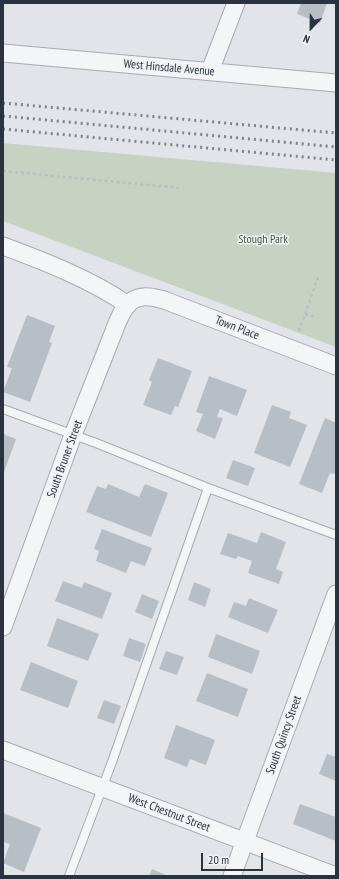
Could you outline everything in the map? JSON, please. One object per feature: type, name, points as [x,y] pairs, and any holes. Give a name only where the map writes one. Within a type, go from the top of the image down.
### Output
[{"type":"street","points":[[210,72],[236,3]]},
{"type":"street","name":"West Hinsdale Avenue","points":[[3,53],[336,83]]},
{"type":"street","points":[[3,246],[48,263],[113,294],[133,301]]},
{"type":"street","name":"Town Place","points":[[133,301],[149,297],[164,300],[336,366]]},
{"type":"street","name":"South Bruner Street","points":[[3,627],[73,435],[114,330],[120,317],[133,301]]},
{"type":"street","name":"South Quincy Street","points":[[232,876],[336,594]]},
{"type":"street","name":"West Chestnut Street","points":[[3,750],[336,876]]},
{"type":"lane","points":[[3,409],[208,488],[336,535]]},
{"type":"lane","points":[[69,876],[102,788],[208,488]]},
{"type":"path","points":[[3,171],[180,188]]},
{"type":"path","points":[[298,335],[319,275]]},
{"type":"path","points":[[305,314],[316,318]]},
{"type":"green space","name":"Stough Park","points":[[3,143],[336,173],[336,347],[3,221]]},
{"type":"building","points":[[301,3],[327,3],[320,23],[297,14]]},
{"type":"building","points":[[27,315],[55,326],[49,342],[52,343],[30,402],[3,392],[12,368],[7,367]]},
{"type":"building","points":[[158,358],[192,371],[178,407],[175,406],[171,415],[143,405],[152,382],[149,380]]},
{"type":"building","points":[[209,376],[247,390],[237,416],[220,409],[217,417],[223,418],[215,439],[196,431],[203,414],[196,412]]},
{"type":"building","points":[[272,405],[291,412],[289,418],[307,425],[290,467],[254,453]]},
{"type":"building","points":[[325,418],[336,423],[336,470],[334,474],[330,473],[322,493],[299,484]]},
{"type":"building","points":[[3,434],[16,439],[3,475]]},
{"type":"building","points":[[233,460],[255,468],[248,486],[226,478]]},
{"type":"building","points":[[108,484],[139,497],[145,484],[168,493],[151,537],[86,512],[97,486],[106,489]]},
{"type":"building","points":[[102,529],[152,548],[145,566],[131,561],[126,573],[96,561],[99,551],[94,549]]},
{"type":"building","points":[[261,532],[286,542],[276,569],[283,572],[279,584],[248,573],[252,561],[238,556],[236,559],[220,554],[228,533],[257,543]]},
{"type":"building","points":[[63,581],[82,588],[84,582],[112,593],[102,619],[55,601]]},
{"type":"building","points":[[194,582],[211,589],[205,607],[188,600]]},
{"type":"building","points":[[142,594],[159,601],[152,619],[135,612]]},
{"type":"building","points":[[249,598],[278,610],[268,633],[228,617],[234,602],[246,606]]},
{"type":"building","points":[[57,618],[99,634],[88,661],[47,646]]},
{"type":"building","points":[[216,634],[260,651],[252,674],[208,657]]},
{"type":"building","points":[[129,638],[146,644],[140,662],[123,656]]},
{"type":"building","points":[[166,651],[184,657],[177,675],[159,669]]},
{"type":"building","points":[[31,662],[78,681],[68,708],[20,690]]},
{"type":"building","points":[[207,673],[248,689],[238,717],[196,701]]},
{"type":"building","points":[[104,700],[121,706],[114,724],[97,718]]},
{"type":"building","points":[[176,725],[215,740],[206,765],[190,759],[187,767],[164,758]]},
{"type":"building","points":[[327,754],[336,757],[336,781],[319,774]]},
{"type":"building","points":[[300,804],[336,817],[336,841],[293,824]]},
{"type":"building","points":[[3,813],[41,828],[24,872],[3,863],[10,844],[3,842]]},
{"type":"building","points":[[152,869],[168,876],[149,876]]},
{"type":"railway","points":[[3,103],[336,133]]},
{"type":"railway","points":[[3,116],[336,147]]},
{"type":"railway","points":[[3,129],[336,160]]}]
